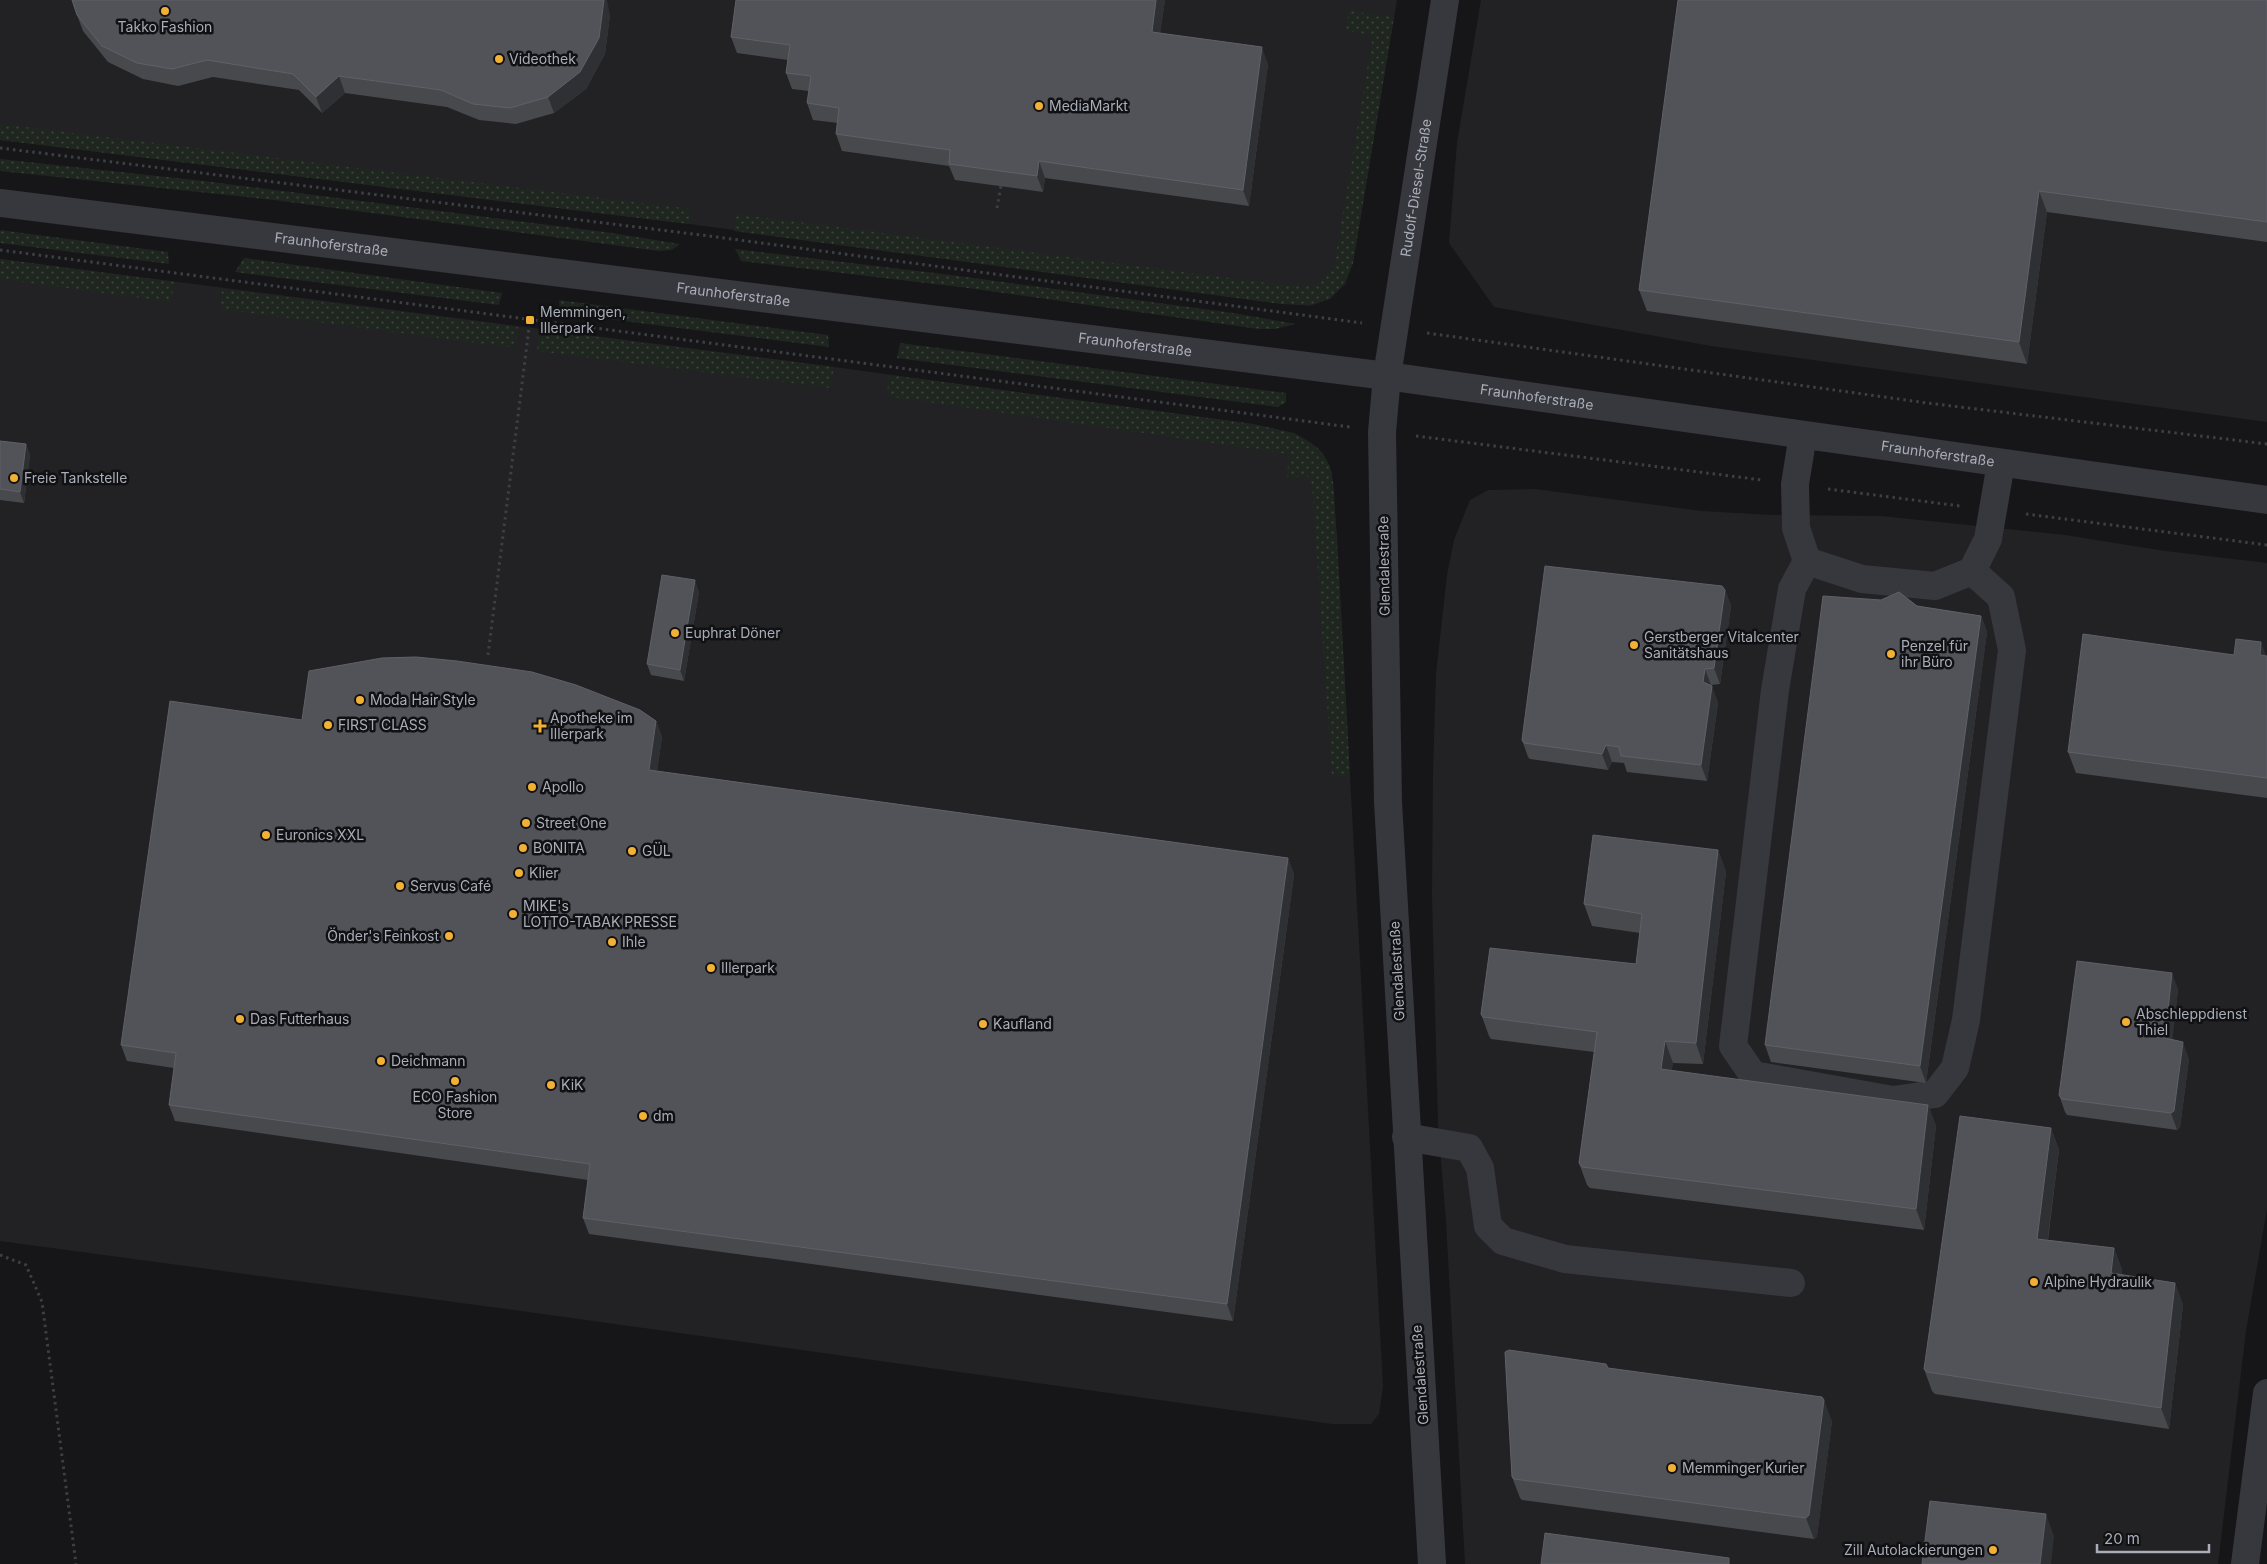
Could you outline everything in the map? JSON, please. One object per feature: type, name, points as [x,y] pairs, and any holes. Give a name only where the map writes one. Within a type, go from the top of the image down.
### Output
[{"type":"street","name":"Rudolf-Diesel-Straße","points":[[1387,376],[1445,0]]},
{"type":"street","name":"Fraunhoferstraße","points":[[0,203],[1387,376],[2267,500]]},
{"type":"street","name":"Glendalestraße","points":[[1387,376],[1382,432],[1388,802],[1432,1564]]},
{"type":"street","points":[[1803,435],[1795,484],[1796,528],[1807,561],[1792,589],[1776,690],[1733,1046],[1753,1075],[1892,1100],[1935,1094],[1955,1068],[1966,1020],[2012,650],[2001,597],[1972,571]]},
{"type":"street","points":[[1807,561],[1862,579],[1935,586],[1972,571],[1988,539],[2001,463]]},
{"type":"street","points":[[1406,1137],[1469,1148],[1480,1168],[1488,1226],[1503,1241],[1565,1259],[1791,1283]]},
{"type":"street","points":[[2245,1564],[2267,1393]]},
{"type":"path","points":[[0,148],[716,237],[1395,327],[1474,341],[1927,404],[2267,444]]},
{"type":"path","points":[[997,208],[1001,186]]},
{"type":"path","points":[[0,250],[1382,432],[2267,545]]},
{"type":"path","points":[[488,655],[530,320]]},
{"type":"path","points":[[0,1255],[26,1265],[42,1302],[76,1564]]},
{"type":"shaded area","points":[[0,0],[1397,0],[1353,263],[1345,284],[1330,299],[1309,306],[689,224],[0,140]]},
{"type":"shaded area","points":[[1481,0],[2267,0],[2267,422],[1711,346],[1494,307],[1449,243],[1457,143]]},
{"type":"shaded area","points":[[1349,11],[1394,17],[1353,263],[1341,286],[1334,294],[1318,303],[1282,304],[734,231],[736,214],[1291,286],[1313,284],[1327,275],[1335,261],[1373,35],[1346,31]]},
{"type":"shaded area","points":[[0,124],[691,209],[689,224],[0,140]]},
{"type":"shaded area","points":[[0,159],[204,181],[612,233],[680,244],[672,250],[659,251],[274,200],[0,171]]},
{"type":"shaded area","points":[[0,230],[168,252],[169,264],[0,243]]},
{"type":"shaded area","points":[[735,249],[951,275],[1233,313],[1296,324],[1275,329],[1259,329],[968,288],[741,261]]},
{"type":"shaded area","points":[[244,258],[502,293],[499,305],[235,272]]},
{"type":"shaded area","points":[[0,259],[812,364],[1253,424],[1295,433],[1319,449],[1330,466],[1337,534],[1383,1387],[1379,1414],[1371,1424],[1332,1424],[550,1315],[0,1241]]},
{"type":"shaded area","points":[[0,259],[174,282],[171,302],[0,279]]},
{"type":"shaded area","points":[[222,289],[518,327],[515,348],[220,309]]},
{"type":"shaded area","points":[[559,300],[828,335],[829,347],[560,313]]},
{"type":"shaded area","points":[[540,330],[834,367],[830,388],[537,351]]},
{"type":"shaded area","points":[[900,343],[1286,393],[1286,402],[1278,407],[897,358]]},
{"type":"shaded area","points":[[889,375],[1253,424],[1287,432],[1316,447],[1329,465],[1333,482],[1350,776],[1332,776],[1312,484],[1309,477],[1287,477],[1289,454],[887,396]]},
{"type":"shaded area","points":[[1535,489],[1702,511],[1771,515],[1881,516],[2065,535],[2165,551],[2267,563],[2267,1209],[2246,1331],[2218,1564],[1465,1564],[1446,1222],[1438,1123],[1432,896],[1436,674],[1447,575],[1454,540],[1470,500],[1488,490]]},
{"type":"building","points":[[72,0],[604,0],[599,38],[580,72],[548,97],[510,108],[473,104],[441,90],[339,76],[316,97],[293,74],[207,60],[172,69],[137,63],[102,46],[77,15]]},
{"type":"building","name":"MediaMarkt","points":[[736,0],[1156,0],[1152,32],[1262,47],[1243,190],[1039,161],[1037,176],[949,164],[950,150],[836,134],[839,108],[807,103],[811,76],[786,73],[790,45],[731,37]]},
{"type":"building","points":[[1678,0],[2267,0],[2267,222],[2039,191],[2019,342],[1639,290]]},
{"type":"building","name":"Freie Tankstelle","points":[[0,441],[26,444],[20,492],[0,489]]},
{"type":"building","name":"Gerstberger Vitalcenter Sanitätshaus","points":[[1545,566],[1722,586],[1725,590],[1714,668],[1705,669],[1703,682],[1712,686],[1701,765],[1621,756],[1619,747],[1606,745],[1602,754],[1524,743],[1522,740]]},
{"type":"building","name":"Euphrat Döner","points":[[662,575],[695,580],[680,670],[647,664]]},
{"type":"building","points":[[1899,592],[1917,606],[1981,616],[1920,1066],[1765,1045],[1823,596],[1881,600]]},
{"type":"building","points":[[2083,634],[2234,655],[2236,639],[2261,642],[2260,655],[2267,656],[2267,778],[2068,752]]},
{"type":"building","name":"Illerpark","points":[[416,657],[532,672],[576,685],[640,710],[656,721],[649,770],[1288,858],[1227,1304],[583,1218],[590,1164],[169,1105],[176,1053],[121,1045],[170,701],[302,720],[309,671],[382,658]]},
{"type":"building","points":[[1593,835],[1718,850],[1696,1043],[1665,1041],[1661,1069],[1928,1105],[1916,1209],[1582,1167],[1579,1163],[1597,1032],[1483,1017],[1481,1014],[1490,948],[1636,964],[1642,914],[1584,904]]},
{"type":"building","name":"Abschleppdienst Thiel","points":[[2077,961],[2172,973],[2165,1038],[2183,1042],[2174,1111],[2171,1113],[2062,1099],[2059,1095]]},
{"type":"building","name":"Alpine Hydraulik","points":[[1960,1116],[2051,1128],[2037,1239],[2114,1248],[2111,1273],[2175,1283],[2161,1408],[1927,1372],[1924,1369]]},
{"type":"building","name":"Memminger Kurier","points":[[1509,1350],[1606,1364],[1608,1368],[1822,1397],[1824,1400],[1809,1515],[1806,1518],[1514,1479],[1512,1477],[1505,1352]]},
{"type":"building","points":[[1930,1501],[2046,1514],[2040,1564],[1922,1564]]},
{"type":"building","points":[[1545,1533],[1729,1558],[1729,1564],[1541,1564]]},
{"type":"place","name":"Takko Fashion","points":[[165,11]]},
{"type":"place","name":"Videothek","points":[[499,59]]},
{"type":"place","name":"MediaMarkt","points":[[1039,106]]},
{"type":"place","name":"Memmingen, Illerpark","points":[[530,320]]},
{"type":"place","name":"Freie Tankstelle","points":[[14,478]]},
{"type":"place","name":"Euphrat Döner","points":[[675,633]]},
{"type":"place","name":"Gerstberger Vitalcenter Sanitätshaus","points":[[1634,645]]},
{"type":"place","name":"Penzel für ihr Büro","points":[[1891,654]]},
{"type":"place","name":"Moda Hair Style","points":[[360,700]]},
{"type":"place","name":"FIRST CLASS","points":[[328,725]]},
{"type":"place","name":"Apotheke im Illerpark","points":[[540,726]]},
{"type":"place","name":"Apollo","points":[[532,787]]},
{"type":"place","name":"Street One","points":[[526,823]]},
{"type":"place","name":"Euronics XXL","points":[[266,835]]},
{"type":"place","name":"BONITA","points":[[523,848]]},
{"type":"place","name":"GÜL","points":[[632,851]]},
{"type":"place","name":"Klier","points":[[519,873]]},
{"type":"place","name":"Servus Café","points":[[400,886]]},
{"type":"place","name":"MIKE's LOTTO-TABAK PRESSE","points":[[513,914]]},
{"type":"place","name":"Önder's Feinkost","points":[[449,936]]},
{"type":"place","name":"Ihle","points":[[612,942]]},
{"type":"place","name":"Illerpark","points":[[711,968]]},
{"type":"place","name":"Das Futterhaus","points":[[240,1019]]},
{"type":"place","name":"Abschleppdienst Thiel","points":[[2126,1022]]},
{"type":"place","name":"Kaufland","points":[[983,1024]]},
{"type":"place","name":"Deichmann","points":[[381,1061]]},
{"type":"place","name":"ECO Fashion Store","points":[[455,1081]]},
{"type":"place","name":"KiK","points":[[551,1085]]},
{"type":"place","name":"dm","points":[[643,1116]]},
{"type":"place","name":"Alpine Hydraulik","points":[[2034,1282]]},
{"type":"place","name":"Memminger Kurier","points":[[1672,1468]]},
{"type":"place","name":"Zill Autolackierungen","points":[[1993,1550]]}]
